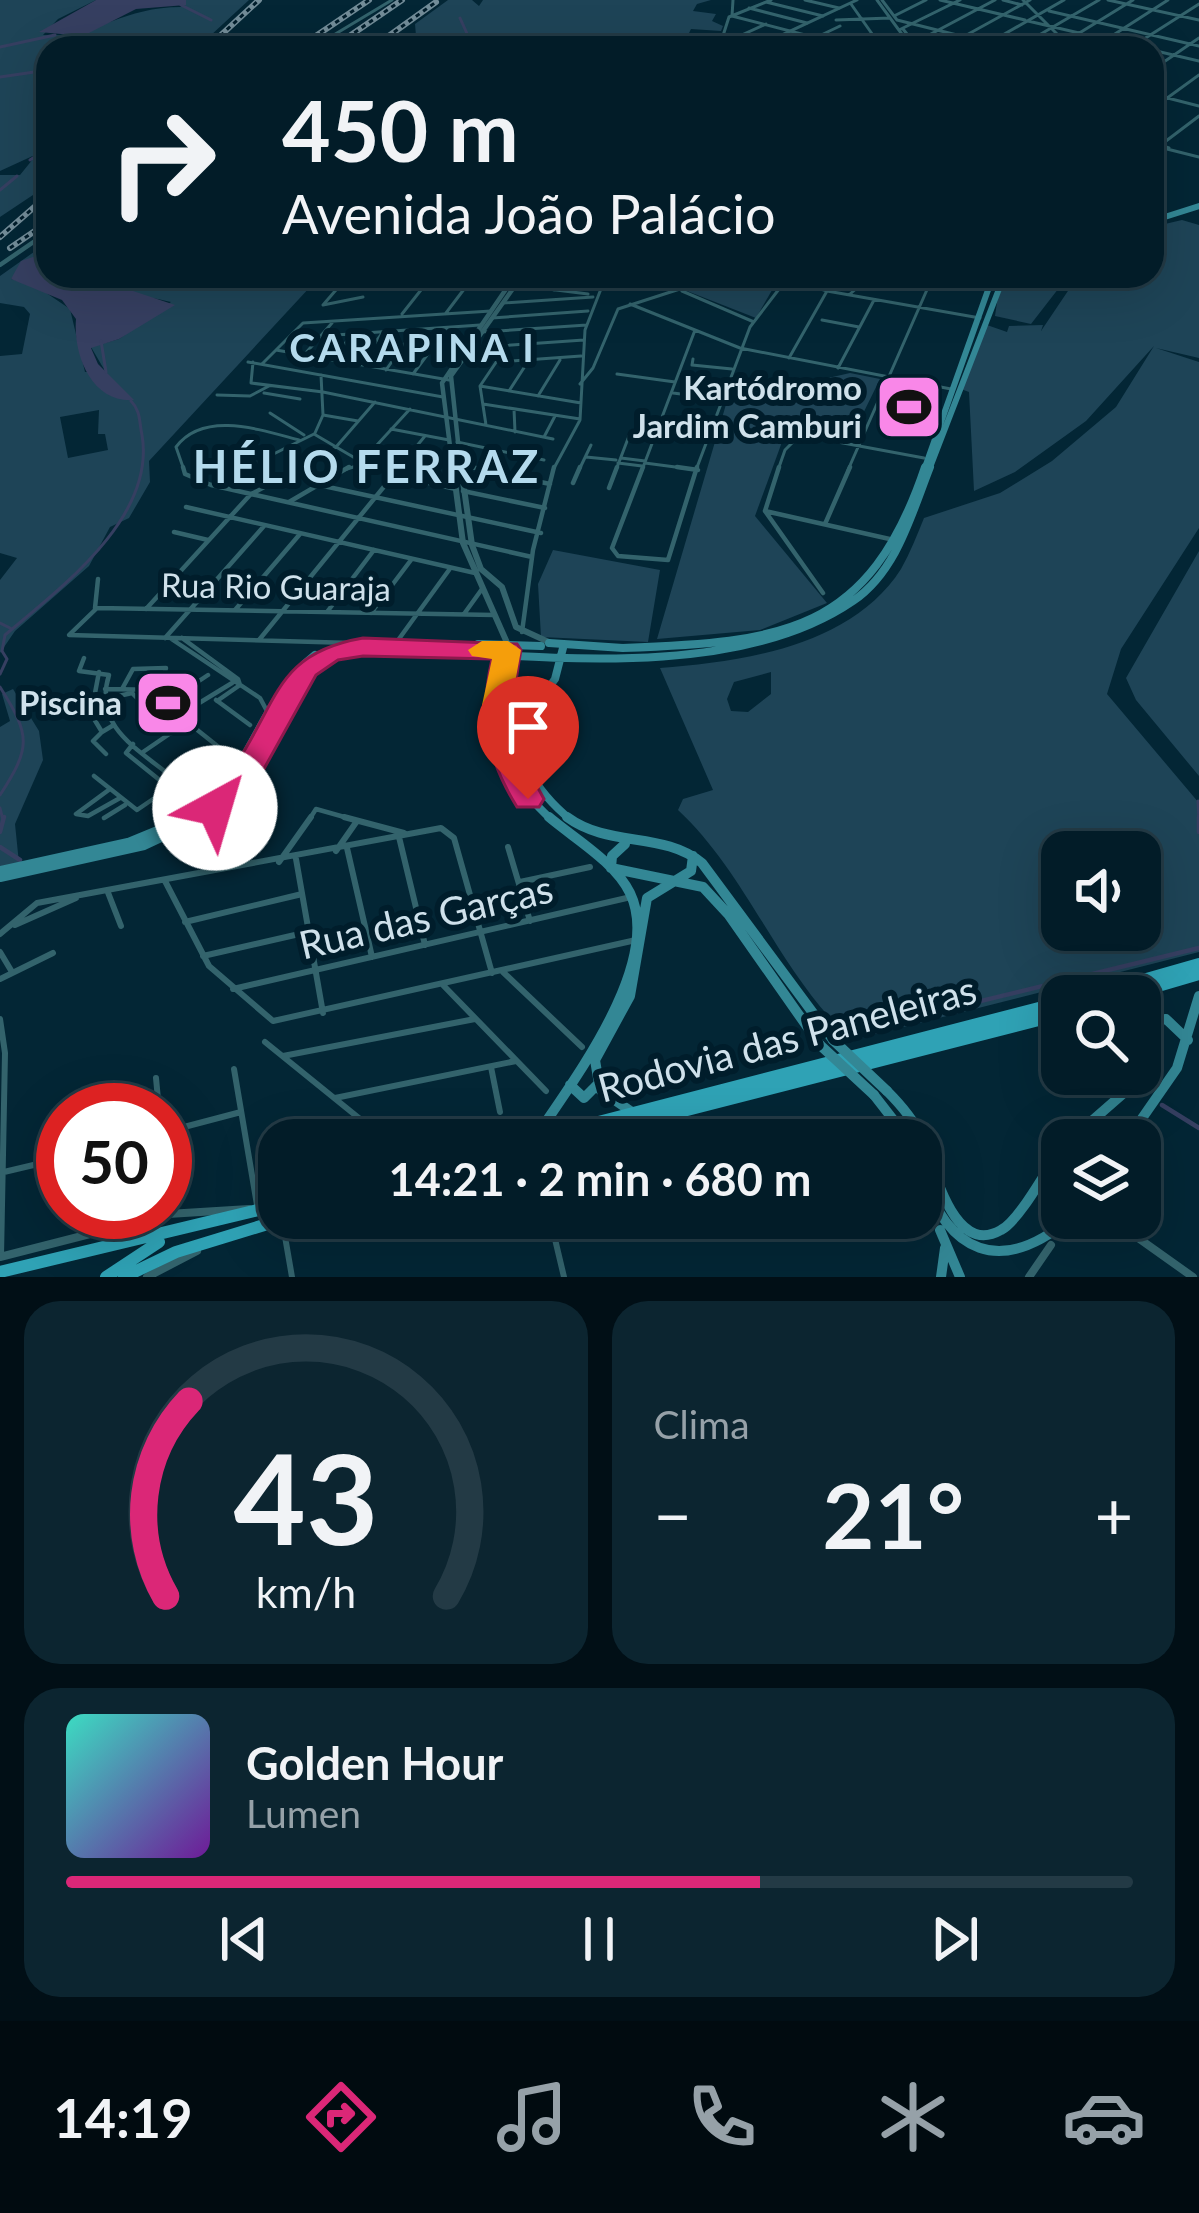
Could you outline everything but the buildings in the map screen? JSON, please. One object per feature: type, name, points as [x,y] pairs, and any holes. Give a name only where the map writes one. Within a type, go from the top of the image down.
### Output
[{"type":"main road","points":[[1164,219],[1199,208]]},
{"type":"main road","points":[[0,874],[187,820],[227,788],[302,664],[352,643],[595,653],[742,647],[796,632],[859,597],[896,554],[988,288]]},
{"type":"main road","points":[[563,650],[734,641],[801,622],[867,582],[894,540],[980,318],[997,288]]},
{"type":"main road","points":[[549,643],[624,648]]},
{"type":"main road","points":[[0,874],[144,843],[209,813],[244,777],[306,669],[330,652],[363,647],[508,648]]},
{"type":"main road","points":[[508,648],[496,717],[513,776],[563,834],[611,868],[632,897],[639,940],[620,998],[546,1119]]},
{"type":"main road","points":[[500,683],[519,696],[552,682],[563,650]]},
{"type":"main road","points":[[516,734],[524,714],[574,659],[595,653]]},
{"type":"main road","points":[[496,717],[503,707],[514,706],[511,723],[532,780],[596,841],[593,848],[563,834]]},
{"type":"main road","points":[[578,824],[630,842],[664,843],[689,852],[721,885],[788,988],[917,1129],[953,1215],[973,1232],[992,1235],[1005,1229],[1041,1176]]},
{"type":"main road","points":[[611,868],[614,852],[630,842]]},
{"type":"main road","points":[[634,1112],[609,1100],[597,1084],[596,1054],[627,1002],[647,898],[693,868],[689,852]]},
{"type":"main road","points":[[611,868],[702,886],[719,901],[774,990],[820,1045],[880,1093],[896,1119]]},
{"type":"main road","points":[[1160,975],[1199,964]]},
{"type":"main road","points":[[1161,985],[1199,974]]},
{"type":"main road","points":[[1142,1119],[1189,1041],[1199,996]]},
{"type":"main road","name":"Rodovia das Paneleiras","points":[[608,1119],[1041,1007]]},
{"type":"main road","name":"Rodovia das Paneleiras","points":[[652,1119],[1041,1019]]},
{"type":"main road","points":[[1161,1020],[1189,1041]]},
{"type":"main road","points":[[570,1083],[574,1094],[584,1099],[597,1084]]},
{"type":"main road","points":[[1094,1119],[1121,1095]]},
{"type":"main road","points":[[192,1230],[258,1211]]},
{"type":"main road","points":[[942,1226],[973,1255],[1016,1259],[1055,1239]]},
{"type":"main road","points":[[124,1277],[150,1262],[258,1227]]},
{"type":"main road","points":[[942,1234],[961,1277]]},
{"type":"main road","points":[[0,1272],[155,1239]]},
{"type":"main road","points":[[106,1277],[164,1239]]},
{"type":"main road","points":[[941,1277],[946,1246]]},
{"type":"street","points":[[332,36],[392,0]]},
{"type":"street","points":[[724,36],[733,0]]},
{"type":"street","points":[[753,0],[836,20],[894,18],[959,36]]},
{"type":"street","points":[[805,0],[839,8]]},
{"type":"street","points":[[881,1],[891,0]]},
{"type":"street","points":[[894,18],[926,0]]},
{"type":"street","points":[[940,0],[1094,36]]},
{"type":"street","points":[[902,30],[961,0]]},
{"type":"street","points":[[930,36],[995,0]]},
{"type":"street","points":[[1003,0],[1154,36]]},
{"type":"street","points":[[1000,36],[1064,0]]},
{"type":"street","points":[[1036,36],[1100,0]]},
{"type":"street","points":[[1108,0],[1199,20]]},
{"type":"street","points":[[1074,36],[1133,0]]},
{"type":"street","points":[[1110,36],[1168,0]]},
{"type":"street","points":[[779,36],[852,1],[874,36]]},
{"type":"street","points":[[881,1],[907,36]]},
{"type":"street","points":[[732,16],[766,2]]},
{"type":"street","points":[[965,36],[1026,3]]},
{"type":"street","points":[[1026,3],[1061,36]]},
{"type":"street","points":[[1150,35],[1199,4]]},
{"type":"street","points":[[749,8],[807,23]]},
{"type":"street","points":[[732,16],[809,36]]},
{"type":"street","points":[[820,36],[840,26],[836,20]]},
{"type":"street","points":[[741,36],[766,24]]},
{"type":"street","points":[[902,30],[905,36]]},
{"type":"street","points":[[1164,38],[1199,46]]},
{"type":"street","points":[[1164,62],[1199,38]]},
{"type":"street","points":[[1164,53],[1199,61]]},
{"type":"street","points":[[1164,101],[1199,75]]},
{"type":"street","points":[[1164,97],[1199,106]]},
{"type":"street","points":[[1164,145],[1199,116]]},
{"type":"street","points":[[1164,145],[1199,157]]},
{"type":"street","points":[[0,265],[36,240]]},
{"type":"street","points":[[336,288],[322,304],[329,308],[363,297]]},
{"type":"street","points":[[331,293],[347,288]]},
{"type":"street","points":[[400,316],[422,288]]},
{"type":"street","points":[[446,313],[464,288]]},
{"type":"street","points":[[501,302],[511,288]]},
{"type":"street","points":[[449,418],[443,397],[446,380],[513,288]]},
{"type":"street","points":[[538,288],[594,296]]},
{"type":"street","points":[[522,632],[523,585],[541,533],[550,484],[580,419],[580,356],[598,288]]},
{"type":"street","points":[[579,384],[593,368],[616,311],[685,288]]},
{"type":"street","points":[[695,330],[613,554],[665,562],[740,348],[777,288]]},
{"type":"street","points":[[814,288],[980,318]]},
{"type":"street","points":[[849,295],[857,288]]},
{"type":"street","points":[[825,524],[928,288]]},
{"type":"street","points":[[679,290],[754,322]]},
{"type":"street","points":[[789,358],[827,291]]},
{"type":"street","points":[[501,302],[594,296]]},
{"type":"street","points":[[838,368],[874,300]]},
{"type":"street","points":[[630,304],[740,348],[951,389]]},
{"type":"street","points":[[262,364],[301,323],[446,313],[589,311]]},
{"type":"street","points":[[374,333],[387,317]]},
{"type":"street","points":[[822,320],[859,327]]},
{"type":"street","points":[[304,356],[334,321]]},
{"type":"street","points":[[321,336],[587,325]]},
{"type":"street","points":[[413,374],[446,328]]},
{"type":"street","points":[[386,370],[414,330]]},
{"type":"street","points":[[355,380],[356,364],[383,332]]},
{"type":"street","points":[[332,360],[353,334]]},
{"type":"street","points":[[468,348],[584,340]]},
{"type":"street","points":[[486,425],[480,386],[507,346]]},
{"type":"street","points":[[276,350],[446,380]]},
{"type":"street","points":[[497,362],[580,356]]},
{"type":"street","points":[[538,396],[562,357]]},
{"type":"street","points":[[509,391],[529,359]]},
{"type":"street","points":[[693,359],[692,365],[732,369]]},
{"type":"street","points":[[443,397],[250,362],[250,383],[323,392],[553,439]]},
{"type":"street","points":[[286,369],[287,387]]},
{"type":"street","points":[[211,485],[310,435],[323,415],[321,374]]},
{"type":"street","points":[[617,374],[675,382]]},
{"type":"street","points":[[446,380],[467,544],[508,648]]},
{"type":"street","points":[[260,393],[270,385]]},
{"type":"street","points":[[480,386],[580,403]]},
{"type":"street","points":[[218,395],[260,393],[300,399]]},
{"type":"street","points":[[672,393],[721,399]]},
{"type":"street","points":[[146,609],[250,495],[336,447],[375,402]]},
{"type":"street","points":[[483,404],[580,419]]},
{"type":"street","points":[[362,461],[410,409]]},
{"type":"street","points":[[514,409],[515,431]]},
{"type":"street","points":[[269,413],[362,461]]},
{"type":"street","points":[[323,415],[358,422]]},
{"type":"street","points":[[544,437],[555,416]]},
{"type":"street","points":[[391,429],[544,460]]},
{"type":"street","points":[[298,440],[253,430],[195,430],[177,443],[185,475],[211,485],[532,557]]},
{"type":"street","points":[[765,511],[784,450],[800,435],[924,458]]},
{"type":"street","points":[[259,640],[425,436]]},
{"type":"street","points":[[609,488],[629,436]]},
{"type":"street","points":[[573,483],[591,446]]},
{"type":"street","points":[[286,503],[362,461],[415,447]]},
{"type":"street","points":[[409,454],[550,484]]},
{"type":"street","points":[[586,457],[698,470]]},
{"type":"street","points":[[392,475],[545,508]]},
{"type":"street","points":[[319,484],[541,533]]},
{"type":"street","points":[[186,507],[475,573]]},
{"type":"street","points":[[765,511],[894,540]]},
{"type":"street","points":[[765,511],[823,593]]},
{"type":"street","points":[[167,638],[264,526]]},
{"type":"street","points":[[174,532],[208,541]]},
{"type":"street","points":[[235,610],[300,534]]},
{"type":"street","points":[[467,544],[481,569],[504,591],[522,632],[563,650]]},
{"type":"street","points":[[327,612],[374,550]]},
{"type":"street","points":[[371,613],[412,559]]},
{"type":"street","points":[[396,643],[451,568]]},
{"type":"street","points":[[98,579],[95,608],[69,635],[352,643]]},
{"type":"street","points":[[464,614],[482,589]]},
{"type":"street","points":[[487,598],[493,589],[504,591]]},
{"type":"street","name":"Rua Rio Guaraja","points":[[95,608],[495,615]]},
{"type":"street","points":[[184,641],[263,700],[268,719]]},
{"type":"street","points":[[84,658],[79,671],[109,675],[100,700],[112,726],[177,780],[172,790],[138,809],[94,776]]},
{"type":"street","points":[[122,688],[134,669],[166,668],[160,689]]},
{"type":"street","points":[[99,672],[91,714],[102,733]]},
{"type":"street","points":[[177,696],[208,675]]},
{"type":"street","points":[[191,708],[238,682]]},
{"type":"street","points":[[105,689],[160,689],[191,708]]},
{"type":"street","points":[[100,700],[132,693],[172,733]]},
{"type":"street","points":[[214,699],[250,725]]},
{"type":"street","points":[[143,752],[187,721],[191,708]]},
{"type":"street","points":[[187,721],[230,755]]},
{"type":"street","points":[[106,754],[94,743],[112,726]]},
{"type":"street","points":[[133,744],[126,752],[172,790]]},
{"type":"street","points":[[110,789],[76,814],[88,816],[120,798]]},
{"type":"street","points":[[104,818],[127,804]]},
{"type":"street","points":[[279,862],[316,809],[408,835]]},
{"type":"street","points":[[336,851],[357,820]]},
{"type":"street","points":[[0,934],[86,894],[296,859],[444,828],[454,838],[478,933],[496,972],[582,1047]]},
{"type":"street","points":[[398,837],[425,945]]},
{"type":"street","points":[[508,847],[530,921]]},
{"type":"street","points":[[347,848],[371,957]]},
{"type":"street","points":[[296,859],[322,1012]]},
{"type":"street","points":[[520,882],[590,867]]},
{"type":"street","points":[[165,881],[202,956],[273,1021],[639,940]]},
{"type":"street","points":[[107,890],[121,926]]},
{"type":"street","points":[[184,922],[302,894]]},
{"type":"street","name":"Rua das Garças","points":[[233,989],[632,897]]},
{"type":"street","points":[[202,956],[308,932]]},
{"type":"street","points":[[0,952],[12,973]]},
{"type":"street","points":[[0,979],[53,953]]},
{"type":"street","points":[[442,984],[546,1090]]},
{"type":"street","points":[[0,1019],[1,1256],[67,1239]]},
{"type":"street","points":[[284,1056],[475,1019]]},
{"type":"street","points":[[265,1042],[360,1119]]},
{"type":"street","points":[[334,1098],[516,1061]]},
{"type":"street","points":[[491,1067],[500,1112]]},
{"type":"street","points":[[192,1211],[238,1206],[258,1211],[234,1069]]},
{"type":"street","points":[[156,1078],[156,1083]]},
{"type":"street","points":[[192,1125],[241,1112]]},
{"type":"street","points":[[1,1173],[36,1165]]},
{"type":"street","points":[[147,1277],[228,1236]]},
{"type":"street","points":[[287,1239],[292,1277]]},
{"type":"street","points":[[555,1239],[564,1277]]},
{"type":"street","points":[[1140,1239],[1193,1277]]},
{"type":"street","points":[[1029,1277],[1051,1245]]},
{"type":"shaded area","points":[[0,0],[96,0],[58,19],[43,35],[61,35],[141,12],[181,7],[186,0],[249,0],[210,36],[36,36],[36,154],[0,171]]},
{"type":"shaded area","points":[[96,0],[186,0],[186,5],[136,9],[83,36],[39,32]]},
{"type":"shaded area","points":[[448,0],[472,0],[479,6],[483,0],[711,0],[697,4],[693,11],[716,14],[712,21],[723,26],[721,31],[691,29],[688,36],[416,36],[415,24]]},
{"type":"shaded area","points":[[36,155],[36,193],[0,217],[0,175],[20,175]]},
{"type":"shaded area","points":[[1182,220],[1199,225],[1199,358],[1156,348],[1199,362],[1199,528],[1121,649],[1107,694],[1199,803],[1199,952],[1108,975],[1041,975],[1041,992],[852,1040],[804,986],[725,864],[678,810],[683,799],[713,790],[660,668],[760,654],[825,633],[854,616],[901,569],[924,518],[1000,493],[1052,461],[1116,407],[1154,346],[1086,421],[1015,472],[974,491],[969,392],[961,389],[987,325],[1007,332],[1009,326],[1043,325],[1041,331],[1070,288],[1164,288],[1164,224]],"holes":[[[771,672],[771,694],[748,712],[731,711],[727,699],[734,682]]]},
{"type":"shaded area","points":[[36,250],[11,279],[36,286],[70,309],[85,372],[105,371],[91,347],[119,339],[171,302],[94,288],[309,288],[149,461],[150,482],[129,518],[110,527],[89,566],[15,631],[0,653],[0,580],[17,558],[0,553],[0,356],[22,354],[30,314],[24,307],[0,303],[0,276]],"holes":[[[99,410],[98,434],[105,434],[108,450],[68,458],[60,417]]]},
{"type":"shaded area","points":[[36,256],[36,288],[118,288],[175,305],[119,339],[91,348],[98,364],[134,400],[106,394],[96,385],[82,361],[76,319],[62,300],[11,279],[21,261]]},
{"type":"shaded area","points":[[697,288],[773,288],[756,318],[687,291]]},
{"type":"shaded area","points":[[1059,288],[1031,324],[995,316],[999,289]]},
{"type":"shaded area","points":[[850,373],[880,379],[851,438],[807,432],[782,442],[755,516],[827,603],[760,630],[657,639],[727,401]]},
{"type":"shaded area","name":"Kartódromo Jardim Camburi","points":[[894,384],[940,392],[924,432],[878,423]]},
{"type":"shaded area","points":[[553,550],[660,570],[648,642],[541,637],[538,584]]},
{"type":"shaded area","points":[[1199,551],[1199,776],[1136,700],[1126,678]]},
{"type":"shaded area","points":[[13,689],[39,731],[43,760],[15,824],[19,863],[0,868],[0,727],[10,721],[2,694]]},
{"type":"waterway","points":[[181,5],[211,20]]},
{"type":"waterway","points":[[460,18],[468,36]]},
{"type":"waterway","points":[[50,36],[55,35]]},
{"type":"waterway","points":[[0,47],[36,39]]},
{"type":"waterway","points":[[0,77],[36,72]]},
{"type":"waterway","points":[[30,160],[36,156]]},
{"type":"waterway","points":[[0,190],[17,176]]},
{"type":"waterway","points":[[101,341],[106,372]]},
{"type":"waterway","points":[[0,674],[7,659],[2,651],[5,635],[100,548],[135,494],[142,435],[131,401]]},
{"type":"waterway","points":[[0,623],[10,628]]},
{"type":"waterway","points":[[0,687],[23,741],[17,765],[0,795]]},
{"type":"waterway","points":[[1198,801],[1199,820]]},
{"type":"waterway","points":[[0,808],[3,820]]},
{"type":"waterway","points":[[0,832],[4,817]]},
{"type":"waterway","points":[[1199,820],[1199,832]]},
{"type":"waterway","points":[[0,847],[20,860]]},
{"type":"waterway","points":[[849,1033],[1199,948]]},
{"type":"waterway","points":[[1162,1105],[1199,1128]]},
{"type":"railway","points":[[220,36],[259,0]]},
{"type":"railway","points":[[316,36],[369,0]]},
{"type":"railway","points":[[350,36],[402,0]]},
{"type":"railway","points":[[389,36],[436,2]]},
{"type":"railway","points":[[0,237],[36,206]]},
{"type":"railway","points":[[10,248],[36,230]]},
{"type":"slow traffic","points":[[482,650],[508,650],[496,705],[498,730]]},
{"type":"place","name":"Kartódromo Jardim Camburi","points":[[909,407]]},
{"type":"place","name":"Piscina","points":[[168,703]]},
{"type":"district","name":"CARAPINA I","points":[[413,348]]},
{"type":"district","name":"HÉLIO FERRAZ","points":[[367,467]]},
{"type":"route","points":[[215,808],[244,777],[306,669],[330,652],[363,647],[508,650],[496,717],[512,773],[528,799]]}]
